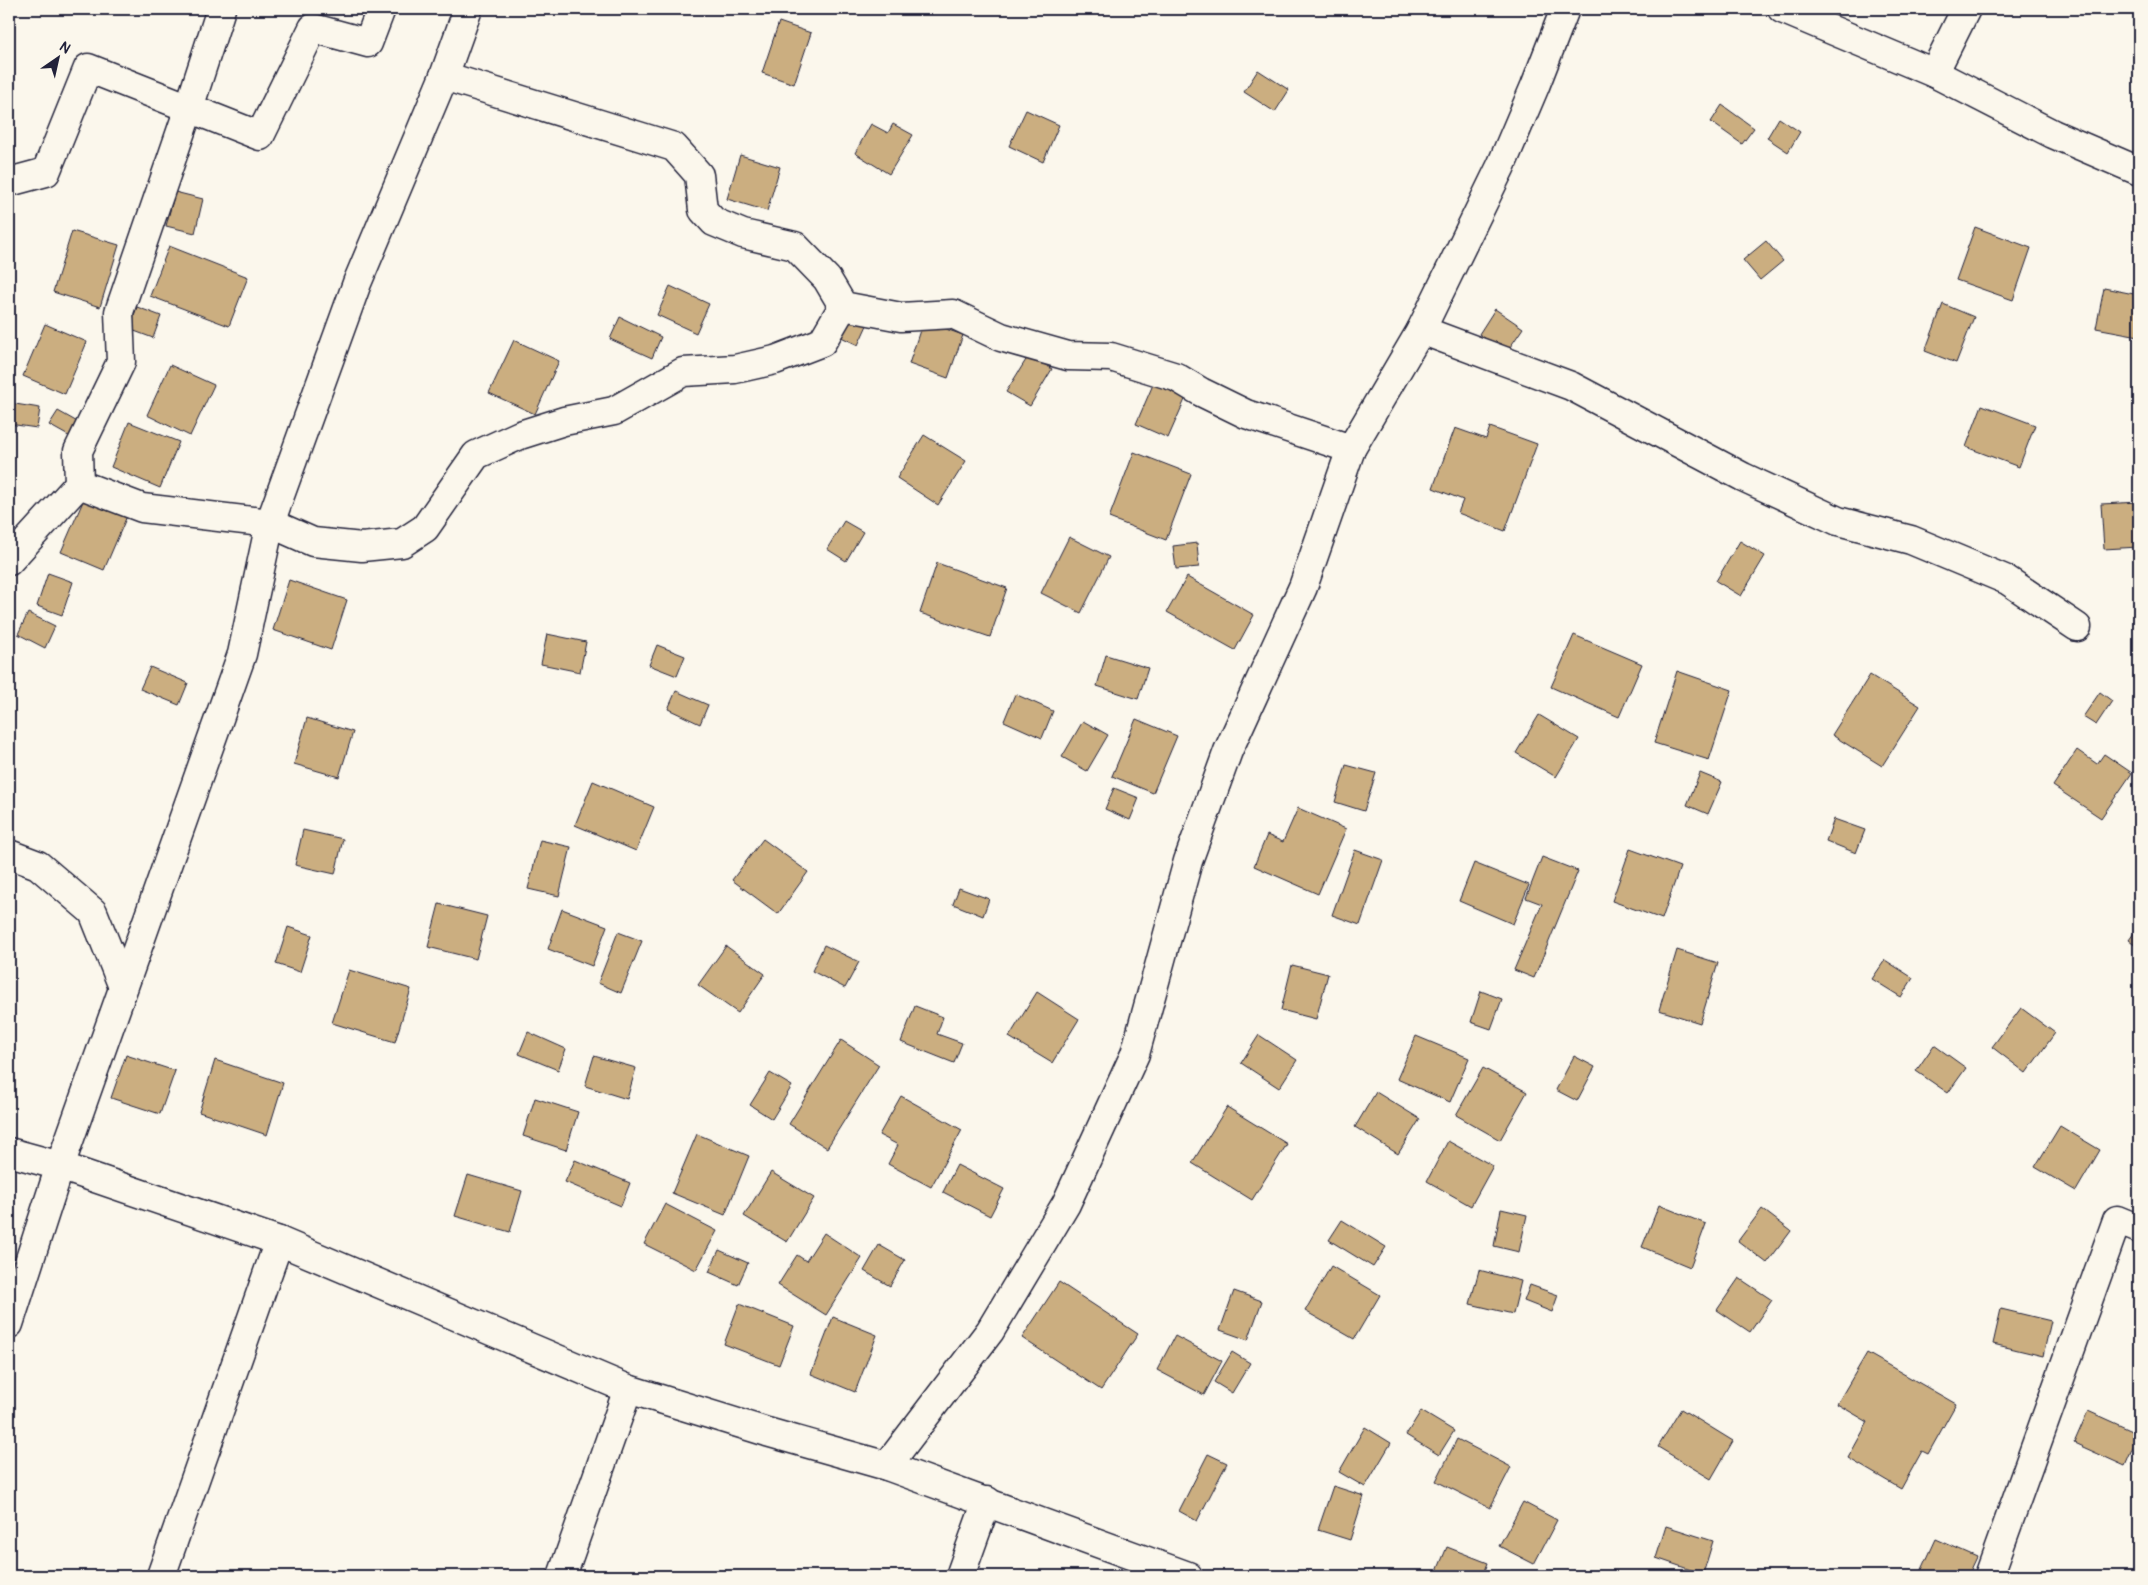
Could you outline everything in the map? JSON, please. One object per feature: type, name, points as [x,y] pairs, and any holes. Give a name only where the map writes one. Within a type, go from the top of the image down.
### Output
[{"type":"street","points":[[9,561],[79,484],[78,451],[121,362],[119,312],[221,9]]},
{"type":"street","points":[[9,182],[46,172],[88,68],[260,136],[313,28],[368,43],[381,9]]},
{"type":"street","points":[[9,1324],[60,1166],[242,654],[270,523],[357,283],[444,76],[468,9]]},
{"type":"street","points":[[887,1466],[990,1331],[1066,1204],[1131,1063],[1195,842],[1228,751],[1303,588],[1351,449],[1421,330],[1501,166],[1565,9]]},
{"type":"street","points":[[1782,9],[1934,73],[2053,134],[2139,171]]},
{"type":"street","points":[[1934,73],[1966,9]]},
{"type":"street","points":[[444,76],[674,147],[699,176],[703,210],[714,222],[743,234],[795,246],[827,279],[843,306],[901,317],[953,314],[1001,337],[1068,356],[1111,357],[1176,377],[1201,392],[1246,414],[1351,449]]},
{"type":"street","points":[[79,484],[142,508],[270,523],[313,542],[362,547],[402,542],[425,528],[476,455],[520,436],[564,421],[614,411],[683,372],[735,370],[775,360],[822,342],[843,306]]},
{"type":"street","points":[[1421,330],[1571,386],[1743,477],[1838,521],[1910,540],[2006,580],[2077,627]]},
{"type":"street","points":[[9,854],[38,865],[93,912],[123,987]]},
{"type":"street","points":[[9,1152],[60,1166],[279,1241],[628,1389],[767,1432],[887,1466],[988,1501],[1188,1576]]},
{"type":"street","points":[[1988,1576],[2117,1220],[2139,1229]]},
{"type":"street","points":[[161,1576],[279,1241]]},
{"type":"street","points":[[562,1576],[628,1389]]},
{"type":"street","points":[[960,1576],[988,1501]]},
{"type":"building","points":[[779,22],[811,33],[794,84],[762,73]]},
{"type":"building","points":[[1258,70],[1289,90],[1275,112],[1244,92]]},
{"type":"building","points":[[1722,105],[1754,128],[1742,144],[1711,122]]},
{"type":"building","points":[[1026,110],[1059,125],[1043,162],[1009,146]]},
{"type":"building","points":[[1779,118],[1800,132],[1788,152],[1767,138]]},
{"type":"building","points":[[871,124],[888,133],[893,124],[913,135],[889,174],[855,153]]},
{"type":"building","points":[[740,155],[780,167],[767,211],[727,199]]},
{"type":"building","points":[[175,192],[203,199],[195,233],[166,226]]},
{"type":"building","points":[[1975,227],[2031,248],[2013,300],[1956,280]]},
{"type":"building","points":[[72,231],[119,245],[100,307],[53,292]]},
{"type":"building","points":[[1766,241],[1783,261],[1760,280],[1743,260]]},
{"type":"building","points":[[169,246],[248,277],[229,326],[150,296]]},
{"type":"building","points":[[670,286],[709,304],[696,333],[657,315]]},
{"type":"building","points":[[2104,288],[2139,295],[2139,336],[2096,328]]},
{"type":"building","points":[[1943,304],[1974,317],[1956,363],[1925,351]]},
{"type":"building","points":[[137,307],[161,316],[153,338],[129,329]]},
{"type":"building","points":[[1495,309],[1523,328],[1506,353],[1479,334]]},
{"type":"building","points":[[849,314],[868,323],[858,345],[839,336]]},
{"type":"building","points":[[620,317],[661,337],[652,358],[610,339]]},
{"type":"building","points":[[923,321],[963,335],[948,378],[909,364]]},
{"type":"building","points":[[45,324],[87,342],[65,394],[23,376]]},
{"type":"building","points":[[514,340],[559,361],[535,414],[489,393]]},
{"type":"building","points":[[1029,355],[1052,369],[1030,406],[1006,392]]},
{"type":"building","points":[[170,365],[214,385],[190,436],[147,415]]},
{"type":"building","points":[[1155,380],[1187,395],[1168,438],[1136,424]]},
{"type":"building","points":[[9,403],[40,408],[37,428],[9,424]]},
{"type":"building","points":[[1982,405],[2035,425],[2019,467],[1966,447]]},
{"type":"building","points":[[58,411],[81,424],[74,439],[49,425]]},
{"type":"building","points":[[129,422],[179,442],[160,488],[111,467]]},
{"type":"building","points":[[1490,427],[1537,444],[1505,531],[1458,513],[1463,500],[1433,488],[1455,428],[1486,439]]},
{"type":"building","points":[[924,435],[966,461],[938,505],[897,478]]},
{"type":"building","points":[[1134,452],[1191,474],[1166,540],[1109,518]]},
{"type":"building","points":[[84,499],[127,516],[104,570],[61,552]]},
{"type":"building","points":[[2139,502],[2139,547],[2104,549],[2101,504]]},
{"type":"building","points":[[844,521],[863,532],[846,561],[827,549]]},
{"type":"building","points":[[1069,537],[1109,557],[1081,613],[1041,593]]},
{"type":"building","points":[[1740,541],[1765,556],[1741,596],[1716,581]]},
{"type":"building","points":[[1197,543],[1199,567],[1176,569],[1173,546]]},
{"type":"building","points":[[937,563],[1007,588],[990,637],[920,613]]},
{"type":"building","points":[[48,573],[73,582],[62,615],[37,606]]},
{"type":"building","points":[[1187,577],[1254,615],[1235,650],[1167,612]]},
{"type":"building","points":[[289,580],[347,600],[331,650],[273,630]]},
{"type":"building","points":[[28,613],[55,626],[45,648],[18,634]]},
{"type":"building","points":[[547,634],[586,642],[580,672],[541,664]]},
{"type":"building","points":[[1574,635],[1642,664],[1619,717],[1551,687]]},
{"type":"building","points":[[657,645],[685,656],[677,676],[649,665]]},
{"type":"building","points":[[1106,655],[1148,668],[1138,699],[1097,686]]},
{"type":"building","points":[[150,667],[188,683],[179,705],[140,689]]},
{"type":"building","points":[[1677,671],[1732,690],[1709,760],[1654,743]]},
{"type":"building","points":[[1870,675],[1920,706],[1882,766],[1832,735]]},
{"type":"building","points":[[676,691],[708,705],[700,724],[668,709]]},
{"type":"building","points":[[2100,692],[2112,701],[2096,725],[2083,717]]},
{"type":"building","points":[[1015,694],[1053,711],[1042,738],[1004,721]]},
{"type":"building","points":[[1539,715],[1579,739],[1556,777],[1516,753]]},
{"type":"building","points":[[307,718],[353,732],[339,777],[294,764]]},
{"type":"building","points":[[1136,719],[1177,736],[1153,793],[1112,776]]},
{"type":"building","points":[[1083,721],[1108,735],[1087,771],[1062,757]]},
{"type":"building","points":[[2077,750],[2097,764],[2104,754],[2132,773],[2101,818],[2053,786]]},
{"type":"building","points":[[1346,765],[1376,773],[1364,811],[1335,802]]},
{"type":"building","points":[[1700,773],[1722,782],[1708,814],[1687,805]]},
{"type":"building","points":[[593,781],[654,807],[636,851],[575,825]]},
{"type":"building","points":[[1114,788],[1139,798],[1130,820],[1105,809]]},
{"type":"building","points":[[1298,808],[1346,829],[1318,894],[1254,866],[1267,835],[1283,842]]},
{"type":"building","points":[[1834,819],[1865,830],[1856,853],[1826,841]]},
{"type":"building","points":[[303,830],[343,839],[335,874],[295,865]]},
{"type":"building","points":[[763,839],[808,872],[778,914],[732,880]]},
{"type":"building","points":[[540,840],[571,847],[559,896],[528,889]]},
{"type":"building","points":[[1630,849],[1680,867],[1662,919],[1612,901]]},
{"type":"building","points":[[1355,850],[1383,860],[1360,925],[1332,915]]},
{"type":"building","points":[[1542,857],[1578,871],[1534,978],[1514,970],[1542,904],[1526,898]]},
{"type":"building","points":[[1474,863],[1529,885],[1513,924],[1459,901]]},
{"type":"building","points":[[959,888],[989,899],[983,916],[953,904]]},
{"type":"building","points":[[439,904],[487,916],[476,959],[428,947]]},
{"type":"building","points":[[562,909],[607,926],[592,966],[548,949]]},
{"type":"building","points":[[2139,926],[2139,947],[2129,940]]},
{"type":"building","points":[[288,927],[312,935],[300,972],[276,964]]},
{"type":"building","points":[[618,932],[642,941],[621,993],[598,983]]},
{"type":"building","points":[[824,945],[859,962],[845,988],[812,971]]},
{"type":"building","points":[[726,946],[765,974],[738,1013],[698,985]]},
{"type":"building","points":[[1677,950],[1718,963],[1700,1023],[1659,1010]]},
{"type":"building","points":[[1885,960],[1913,978],[1901,997],[1872,979]]},
{"type":"building","points":[[1292,965],[1328,974],[1316,1019],[1281,1010]]},
{"type":"building","points":[[349,970],[411,989],[395,1042],[332,1023]]},
{"type":"building","points":[[1481,991],[1502,999],[1491,1029],[1471,1022]]},
{"type":"building","points":[[1037,992],[1079,1019],[1052,1063],[1009,1037]]},
{"type":"building","points":[[915,1006],[943,1017],[937,1034],[962,1043],[954,1063],[901,1042]]},
{"type":"building","points":[[2021,1008],[2055,1033],[2026,1073],[1992,1047]]},
{"type":"building","points":[[528,1032],[566,1049],[558,1070],[519,1054]]},
{"type":"building","points":[[1259,1035],[1297,1060],[1279,1088],[1241,1063]]},
{"type":"building","points":[[1416,1036],[1469,1058],[1450,1102],[1397,1079]]},
{"type":"building","points":[[841,1040],[879,1065],[827,1148],[789,1124]]},
{"type":"building","points":[[1934,1045],[1966,1068],[1948,1093],[1916,1071]]},
{"type":"building","points":[[126,1055],[175,1071],[160,1114],[111,1098]]},
{"type":"building","points":[[594,1056],[636,1068],[627,1099],[585,1086]]},
{"type":"building","points":[[1574,1056],[1595,1067],[1577,1101],[1556,1090]]},
{"type":"building","points":[[215,1060],[283,1083],[267,1135],[199,1112]]},
{"type":"building","points":[[1483,1068],[1527,1092],[1500,1140],[1456,1115]]},
{"type":"building","points":[[770,1073],[792,1086],[772,1119],[750,1105]]},
{"type":"building","points":[[1376,1092],[1420,1119],[1398,1154],[1355,1127]]},
{"type":"building","points":[[901,1096],[962,1130],[931,1187],[888,1164],[898,1145],[879,1135]]},
{"type":"building","points":[[535,1098],[578,1112],[566,1150],[523,1136]]},
{"type":"building","points":[[1227,1107],[1287,1144],[1252,1200],[1192,1163]]},
{"type":"building","points":[[2060,1126],[2100,1150],[2076,1191],[2035,1167]]},
{"type":"building","points":[[697,1134],[749,1156],[725,1215],[672,1193]]},
{"type":"building","points":[[1448,1141],[1493,1166],[1471,1206],[1427,1181]]},
{"type":"building","points":[[575,1160],[630,1183],[621,1206],[565,1182]]},
{"type":"building","points":[[957,1165],[1004,1189],[990,1216],[943,1192]]},
{"type":"building","points":[[771,1172],[814,1198],[787,1242],[744,1216]]},
{"type":"building","points":[[468,1175],[522,1191],[510,1232],[455,1216]]},
{"type":"building","points":[[665,1204],[717,1231],[696,1270],[644,1244]]},
{"type":"building","points":[[1659,1205],[1706,1224],[1690,1267],[1642,1247]]},
{"type":"building","points":[[1501,1209],[1527,1215],[1519,1252],[1494,1246]]},
{"type":"building","points":[[1762,1209],[1791,1231],[1767,1263],[1738,1241]]},
{"type":"building","points":[[1342,1220],[1386,1247],[1373,1267],[1329,1240]]},
{"type":"building","points":[[824,1233],[862,1258],[826,1315],[778,1285],[797,1255],[806,1261]]},
{"type":"building","points":[[879,1245],[905,1260],[890,1286],[864,1271]]},
{"type":"building","points":[[719,1250],[748,1263],[738,1285],[709,1272]]},
{"type":"building","points":[[1331,1266],[1380,1295],[1354,1339],[1305,1311]]},
{"type":"building","points":[[1479,1270],[1521,1281],[1513,1314],[1470,1304]]},
{"type":"building","points":[[1739,1278],[1772,1300],[1750,1332],[1717,1310]]},
{"type":"building","points":[[1059,1282],[1138,1334],[1101,1390],[1022,1338]]},
{"type":"building","points":[[1530,1285],[1558,1295],[1552,1312],[1524,1301]]},
{"type":"building","points":[[1234,1291],[1262,1301],[1248,1340],[1220,1330]]},
{"type":"building","points":[[739,1304],[794,1326],[779,1365],[724,1344]]},
{"type":"building","points":[[2001,1309],[2051,1321],[2043,1356],[1993,1344]]},
{"type":"building","points":[[833,1317],[877,1335],[855,1392],[811,1374]]},
{"type":"building","points":[[1175,1336],[1222,1361],[1204,1395],[1157,1370]]},
{"type":"building","points":[[1232,1352],[1250,1363],[1232,1393],[1214,1382]]},
{"type":"building","points":[[1867,1353],[1956,1404],[1928,1454],[1922,1451],[1901,1489],[1848,1458],[1868,1422],[1837,1404]]},
{"type":"building","points":[[1681,1409],[1733,1441],[1711,1479],[1658,1447]]},
{"type":"building","points":[[1421,1411],[1454,1431],[1439,1455],[1406,1435]]},
{"type":"building","points":[[2088,1411],[2139,1434],[2125,1466],[2074,1443]]},
{"type":"building","points":[[1365,1427],[1391,1443],[1365,1487],[1339,1472]]},
{"type":"building","points":[[1457,1439],[1511,1467],[1490,1508],[1436,1481]]},
{"type":"building","points":[[1208,1454],[1227,1463],[1197,1521],[1179,1511]]},
{"type":"building","points":[[1333,1486],[1364,1496],[1350,1540],[1318,1530]]},
{"type":"building","points":[[1523,1502],[1557,1520],[1534,1564],[1499,1546]]},
{"type":"building","points":[[1666,1526],[1713,1541],[1703,1574],[1656,1558]]},
{"type":"building","points":[[1936,1539],[1977,1557],[1968,1576],[1919,1576]]},
{"type":"building","points":[[1447,1547],[1488,1563],[1483,1576],[1435,1576]]}]
